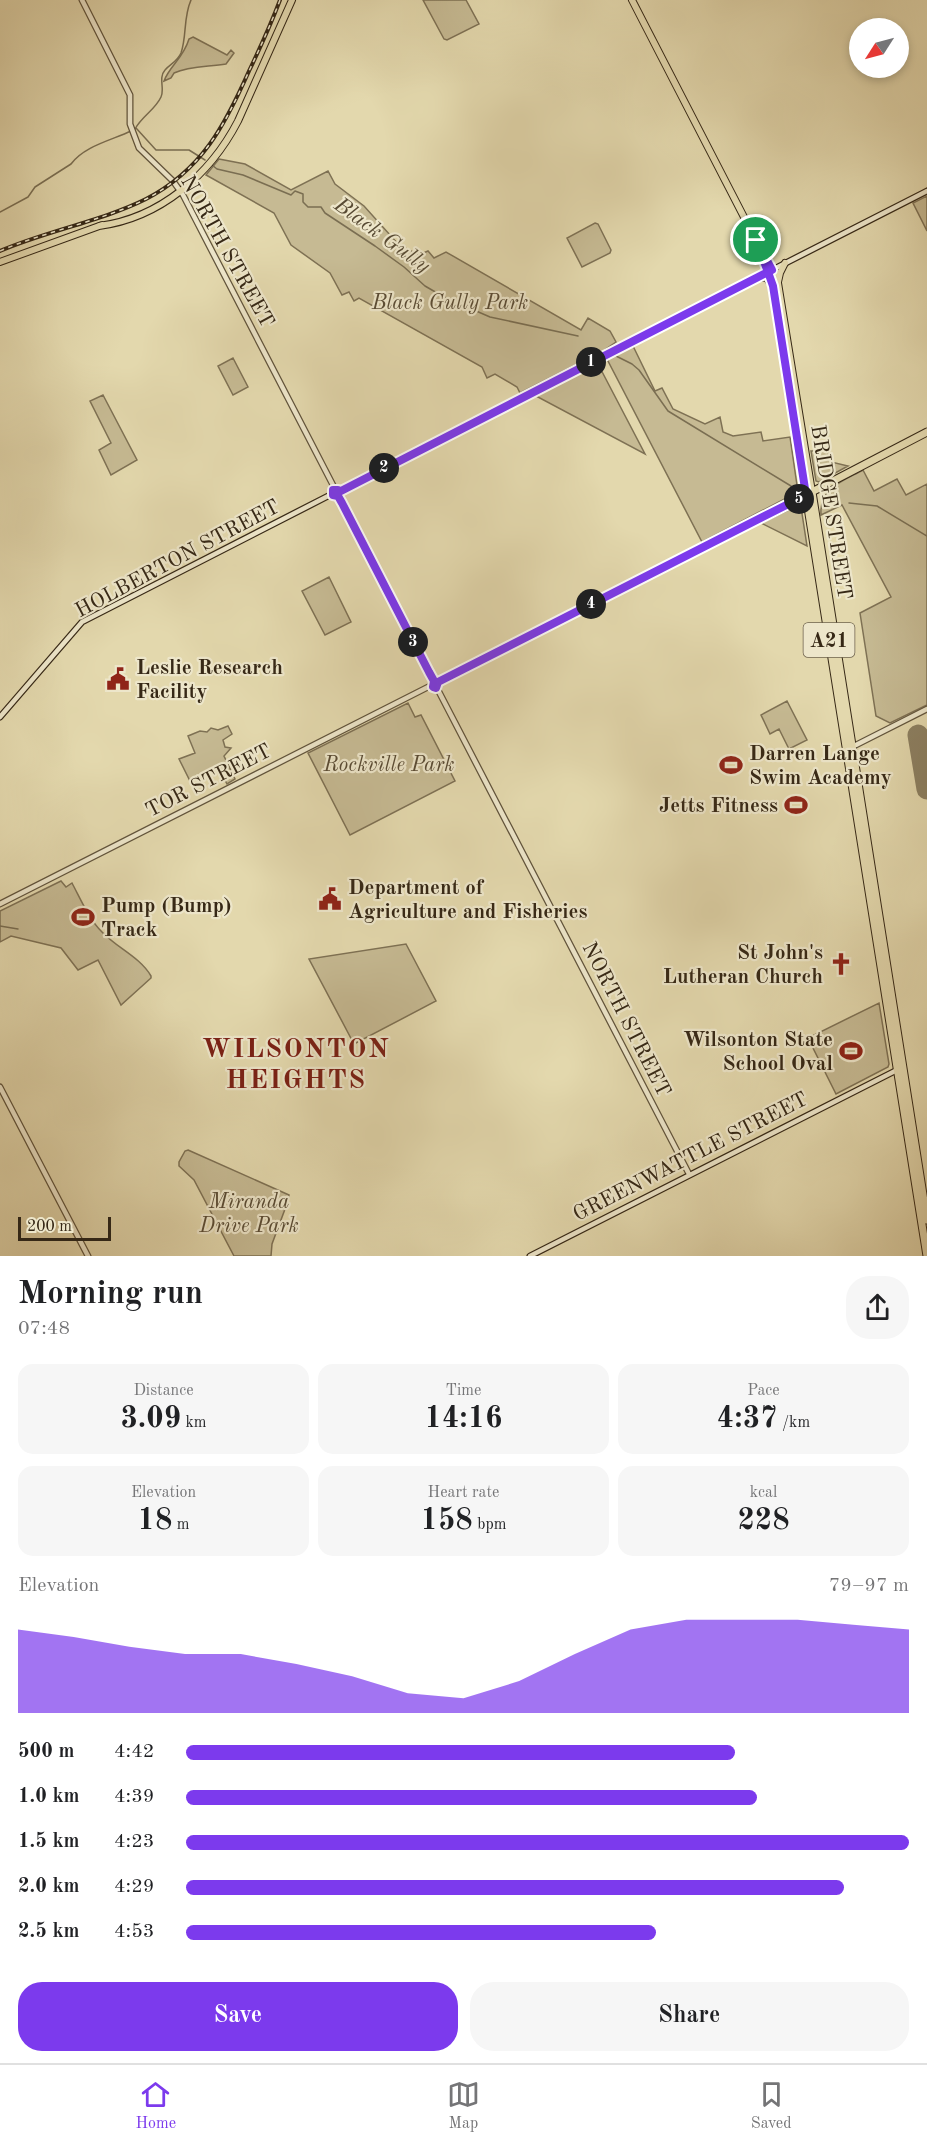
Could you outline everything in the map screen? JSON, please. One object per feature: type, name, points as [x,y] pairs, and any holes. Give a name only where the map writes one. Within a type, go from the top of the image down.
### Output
[{"type":"highway","name":"TOR STREET","points":[[809,493],[927,432]]},
{"type":"highway","points":[[797,500],[811,507],[824,485]]},
{"type":"highway","name":"BRIDGE STREET","points":[[809,493],[900,1069],[927,1256]]},
{"type":"highway","name":"BRIDGE STREET","points":[[900,1069],[927,1220]]},
{"type":"main road","points":[[0,262],[99,226],[144,215],[162,205],[179,190],[213,157],[238,121],[290,0]]},
{"type":"main road","name":"BRIDGE STREET","points":[[632,0],[770,271],[775,285],[810,479],[809,493]]},
{"type":"main road","points":[[753,279],[766,277],[775,285],[784,263]]},
{"type":"main road","name":"BRIDGE STREET","points":[[775,285],[809,493]]},
{"type":"main road","points":[[810,479],[815,485],[824,485]]},
{"type":"street","name":"NORTH STREET","points":[[82,0],[130,95],[131,126],[141,151],[161,168],[179,190],[689,1174]]},
{"type":"street","name":"HOLBERTON STREET","points":[[0,717],[82,622],[927,191]]},
{"type":"street","name":"TOR STREET","points":[[0,904],[809,493]]},
{"type":"street","points":[[849,748],[927,710]]},
{"type":"street","name":"GREENWATTLE STREET","points":[[530,1256],[900,1069]]},
{"type":"street","points":[[0,1087],[88,1256]]},
{"type":"green space","points":[[423,0],[466,0],[479,24],[447,40],[444,39]]},
{"type":"green space","points":[[193,37],[227,55],[231,50],[234,53],[226,64],[180,71],[164,81],[189,39]]},
{"type":"green space","name":"Black Gully Park","points":[[219,159],[245,164],[291,190],[328,171],[335,184],[364,206],[399,245],[419,255],[428,251],[434,258],[446,252],[581,330],[588,318],[610,331],[616,342],[603,351],[520,393],[517,387],[495,374],[487,378],[482,367],[359,298],[354,301],[349,292],[342,295],[330,273],[291,245],[274,213],[206,175]]},
{"type":"green space","points":[[927,196],[927,231],[913,203]]},
{"type":"green space","points":[[595,223],[598,224],[611,250],[610,253],[582,267],[567,238]]},
{"type":"green space","points":[[633,346],[655,391],[662,388],[673,409],[705,424],[720,417],[723,432],[733,436],[761,432],[763,441],[790,437],[798,492],[702,542],[608,361],[608,358]]},
{"type":"green space","points":[[233,358],[248,387],[233,395],[218,366]]},
{"type":"green space","points":[[598,364],[645,454],[536,396]]},
{"type":"green space","points":[[103,395],[137,460],[111,475],[99,450],[111,443],[90,401]]},
{"type":"green space","points":[[811,451],[829,451],[831,462],[848,466],[819,482],[816,481]]},
{"type":"green space","points":[[863,470],[874,491],[897,479],[906,495],[927,484],[927,705],[890,723],[876,716],[860,613],[891,597],[842,505],[821,515],[821,506],[828,492],[840,482]]},
{"type":"green space","points":[[799,505],[807,546],[761,523]]},
{"type":"green space","points":[[329,577],[351,622],[325,635],[302,591]]},
{"type":"green space","points":[[787,701],[807,740],[789,749],[779,729],[770,734],[761,715]]},
{"type":"green space","name":"Rockville Park","points":[[408,703],[415,717],[421,715],[455,781],[350,835],[308,753]]},
{"type":"green space","points":[[228,726],[232,734],[223,740],[225,747],[231,748],[224,756],[235,779],[227,784],[218,767],[190,781],[179,759],[195,753],[188,736],[200,731],[207,732],[211,728],[218,730]]},
{"type":"green space","points":[[61,881],[66,887],[72,883],[97,927],[141,963],[151,976],[121,1005],[98,960],[78,970],[61,948],[11,936],[0,942],[0,911]]},
{"type":"green space","points":[[406,944],[436,1001],[354,1044],[309,959]]},
{"type":"green space","name":"Wilsonton State School Oval","points":[[879,1003],[888,1067],[836,1094],[808,1038]]},
{"type":"green space","name":"Miranda Drive Park","points":[[188,1150],[289,1195],[272,1244],[271,1256],[234,1256],[194,1180],[179,1166],[185,1151]]},
{"type":"waterway","points":[[135,129],[158,102],[162,94],[163,73],[181,53],[191,0]]},
{"type":"waterway","name":"Black Gully","points":[[136,128],[156,150],[189,150],[205,160]]},
{"type":"waterway","points":[[0,212],[28,197],[35,187],[71,164],[83,153],[131,131]]},
{"type":"waterway","name":"Black Gully","points":[[212,165],[217,169],[243,175],[291,195],[295,191],[303,194],[303,202],[308,207],[321,207],[325,213],[404,267],[425,286],[444,297],[490,317],[578,336]]},
{"type":"waterway","name":"Black Gully","points":[[616,356],[639,370],[668,411],[791,486]]},
{"type":"waterway","points":[[849,503],[877,506],[927,536]]},
{"type":"waterway","points":[[0,926],[18,929]]},
{"type":"runway","points":[[918,735],[927,789]]},
{"type":"railway","points":[[0,251],[129,207],[166,187],[182,174],[197,160],[221,128],[280,0]]},
{"type":"place","name":"Leslie Research Facility","points":[[118,679]]},
{"type":"place","name":"Darren Lange Swim Academy","points":[[731,765]]},
{"type":"place","name":"Jetts Fitness","points":[[796,805]]},
{"type":"place","name":"Department of Agriculture and Fisheries","points":[[330,899]]},
{"type":"place","name":"Pump (Bump) Track","points":[[83,917]]},
{"type":"place","name":"St John's Lutheran Church","points":[[841,964]]},
{"type":"place","name":"Wilsonton State School Oval","points":[[851,1051]]},
{"type":"district","name":"WILSONTON HEIGHTS","points":[[296,1064]]},
{"type":"route","points":[[756,240],[768,272],[339,492],[333,490],[333,495],[338,496],[342,503],[434,681],[432,682],[434,688],[438,686],[438,682],[806,495],[773,286],[768,272],[772,270],[756,240]]}]
